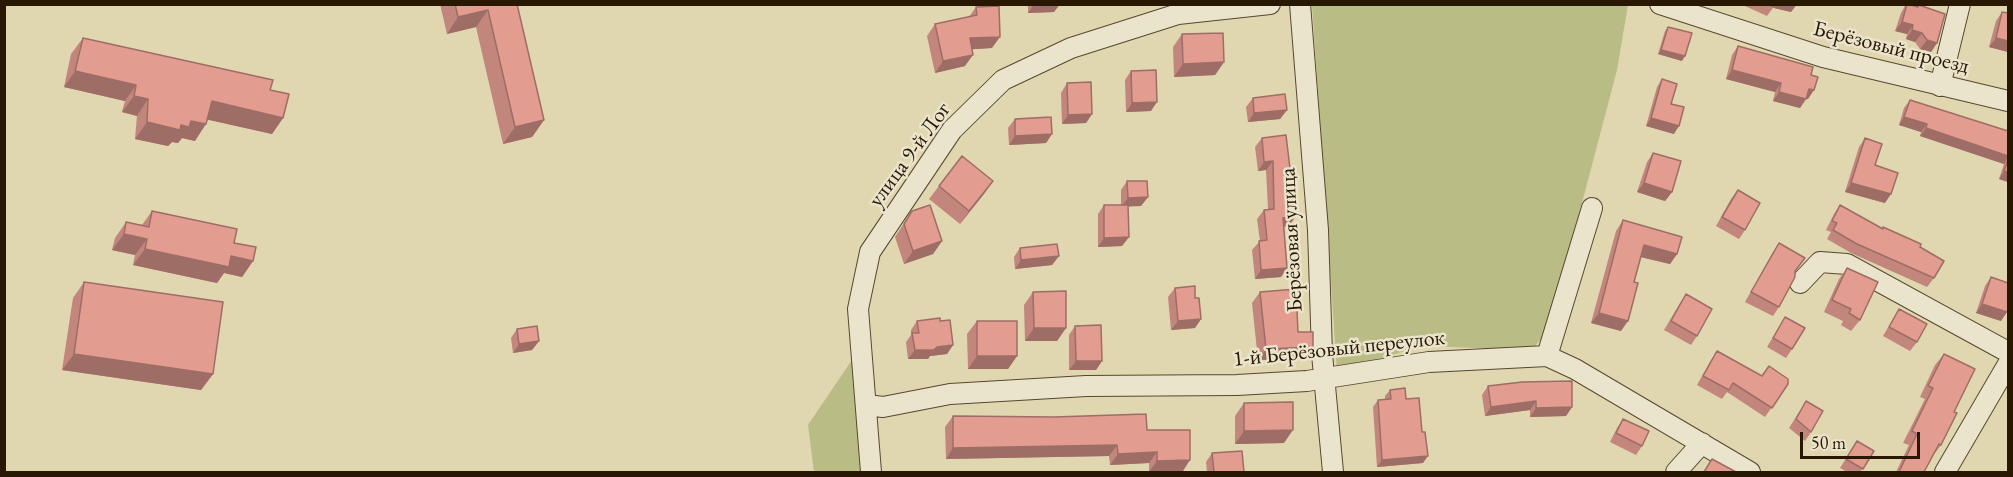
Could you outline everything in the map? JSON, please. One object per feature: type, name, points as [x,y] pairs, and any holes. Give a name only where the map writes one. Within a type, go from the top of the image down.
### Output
[{"type":"street","name":"улица 9-й Лог","points":[[871,472],[858,309],[870,252],[952,130],[1003,80],[1071,48],[1178,14],[1270,4]]},
{"type":"street","name":"Берёзовая улица","points":[[1300,4],[1318,230],[1324,379],[1333,472]]},
{"type":"street","name":"Берёзовый проезд","points":[[1660,4],[1823,57],[2008,101]]},
{"type":"street","points":[[1940,86],[1960,4]]},
{"type":"street","points":[[1547,356],[1592,208]]},
{"type":"street","points":[[1800,283],[1820,262],[1847,264],[2008,352]]},
{"type":"street","name":"1-й Берёзовый переулок","points":[[867,405],[883,407],[950,394],[1086,386],[1237,386],[1324,379],[1429,362],[1547,356],[1575,369],[1750,472]]},
{"type":"street","points":[[1945,472],[2008,364]]},
{"type":"street","points":[[1676,472],[1702,443]]},
{"type":"green space","points":[[1312,5],[1628,5],[1617,70],[1548,332],[1531,350],[1423,346],[1337,371]]},
{"type":"green space","points":[[858,351],[867,472],[814,472],[808,425]]},
{"type":"building","points":[[455,4],[517,4],[544,120],[515,127],[488,10],[458,17]]},
{"type":"building","points":[[1907,4],[1918,7],[1919,5],[1945,14],[1937,43],[1927,40],[1922,33],[1912,30],[1913,25],[1902,22]]},
{"type":"building","points":[[999,6],[1000,37],[970,38],[973,55],[943,61],[935,24],[977,15],[976,7]]},
{"type":"building","points":[[2002,12],[2008,13],[2008,41],[1996,38]]},
{"type":"building","points":[[1668,27],[1692,33],[1685,56],[1661,50]]},
{"type":"building","points":[[1223,33],[1224,62],[1183,64],[1182,34]]},
{"type":"building","points":[[83,38],[273,80],[270,90],[289,94],[283,118],[212,101],[206,124],[191,121],[189,127],[181,125],[180,130],[147,122],[148,99],[134,96],[136,85],[75,71]]},
{"type":"building","points":[[1738,46],[1813,67],[1811,75],[1818,77],[1814,90],[1809,89],[1806,99],[1779,92],[1781,83],[1732,70]]},
{"type":"building","points":[[1156,70],[1157,102],[1132,103],[1131,71]]},
{"type":"building","points":[[1662,79],[1677,84],[1671,104],[1684,107],[1679,126],[1651,118]]},
{"type":"building","points":[[1091,82],[1092,114],[1068,115],[1067,83]]},
{"type":"building","points":[[1285,94],[1287,110],[1254,113],[1253,98]]},
{"type":"building","points":[[1910,100],[2008,131],[2008,156],[1926,128],[1927,124],[1904,117]]},
{"type":"building","points":[[1051,117],[1052,134],[1015,136],[1015,119]]},
{"type":"building","points":[[1286,135],[1291,177],[1295,177],[1296,194],[1293,195],[1295,217],[1283,218],[1287,268],[1261,270],[1259,241],[1267,240],[1264,210],[1274,209],[1273,161],[1264,162],[1262,138]]},
{"type":"building","points":[[1865,138],[1882,144],[1875,165],[1898,173],[1891,194],[1851,183]]},
{"type":"building","points":[[1653,153],[1681,161],[1672,192],[1644,183]]},
{"type":"building","points":[[962,156],[993,181],[969,211],[939,186]]},
{"type":"building","points":[[2008,160],[2008,172],[2004,171]]},
{"type":"building","points":[[1127,181],[1147,181],[1148,197],[1128,198]]},
{"type":"building","points":[[1738,190],[1760,203],[1745,230],[1722,217]]},
{"type":"building","points":[[930,205],[942,241],[913,251],[904,224],[912,211]]},
{"type":"building","points":[[1104,205],[1128,205],[1129,237],[1104,238]]},
{"type":"building","points":[[1840,205],[1883,229],[1883,227],[1921,244],[1920,247],[1944,261],[1934,278],[1857,244],[1833,230],[1837,223],[1832,221]]},
{"type":"building","points":[[152,211],[237,229],[234,243],[256,247],[253,261],[231,256],[229,267],[145,249],[147,239],[124,234],[126,222],[149,227]]},
{"type":"building","points":[[1623,220],[1682,237],[1677,254],[1644,245],[1634,282],[1638,283],[1628,321],[1599,313]]},
{"type":"building","points":[[1779,243],[1805,258],[1795,271],[1795,277],[1779,307],[1751,292]]},
{"type":"building","points":[[1057,244],[1059,256],[1021,260],[1020,248]]},
{"type":"building","points":[[1847,268],[1878,282],[1860,320],[1849,313],[1851,309],[1832,300]]},
{"type":"building","points":[[1991,277],[2008,283],[2007,312],[1982,304]]},
{"type":"building","points":[[84,282],[223,302],[213,374],[74,354]]},
{"type":"building","points":[[1195,286],[1195,298],[1199,298],[1201,319],[1178,321],[1175,288]]},
{"type":"building","points":[[1296,289],[1298,332],[1313,332],[1313,347],[1266,349],[1260,292]]},
{"type":"building","points":[[1066,291],[1066,328],[1034,328],[1033,292]]},
{"type":"building","points":[[1686,294],[1712,309],[1697,336],[1671,321]]},
{"type":"building","points":[[1899,309],[1927,324],[1917,342],[1889,327]]},
{"type":"building","points":[[1785,317],[1805,328],[1792,349],[1773,338]]},
{"type":"building","points":[[940,318],[940,321],[950,320],[953,345],[937,347],[934,350],[915,350],[912,333],[919,333],[917,321]]},
{"type":"building","points":[[977,321],[1017,321],[1017,356],[977,356]]},
{"type":"building","points":[[1101,325],[1102,361],[1076,361],[1075,326]]},
{"type":"building","points":[[537,326],[539,341],[519,344],[517,329]]},
{"type":"building","points":[[1717,351],[1762,376],[1769,366],[1788,379],[1788,384],[1772,408],[1733,383],[1729,390],[1703,376]]},
{"type":"building","points":[[1944,354],[1975,369],[1954,412],[1957,413],[1924,472],[1899,472],[1917,434],[1912,431],[1933,388],[1928,386]]},
{"type":"building","points":[[1572,381],[1572,407],[1536,408],[1536,401],[1491,407],[1488,386],[1522,382]]},
{"type":"building","points":[[1405,388],[1406,399],[1419,398],[1422,432],[1425,432],[1428,456],[1382,460],[1378,400],[1391,399],[1390,390]]},
{"type":"building","points":[[1806,401],[1823,411],[1811,432],[1796,419]]},
{"type":"building","points":[[1293,402],[1293,430],[1244,431],[1244,403]]},
{"type":"building","points":[[1146,414],[1147,430],[1190,430],[1190,460],[1157,461],[1157,452],[1118,454],[1117,445],[953,448],[953,416],[1054,417]]},
{"type":"building","points":[[1623,419],[1649,431],[1642,446],[1616,433]]},
{"type":"building","points":[[1857,441],[1874,451],[1863,469],[1846,459]]},
{"type":"building","points":[[1242,451],[1244,472],[1214,472],[1212,453]]},
{"type":"building","points":[[1712,459],[1736,472],[1704,472]]}]
